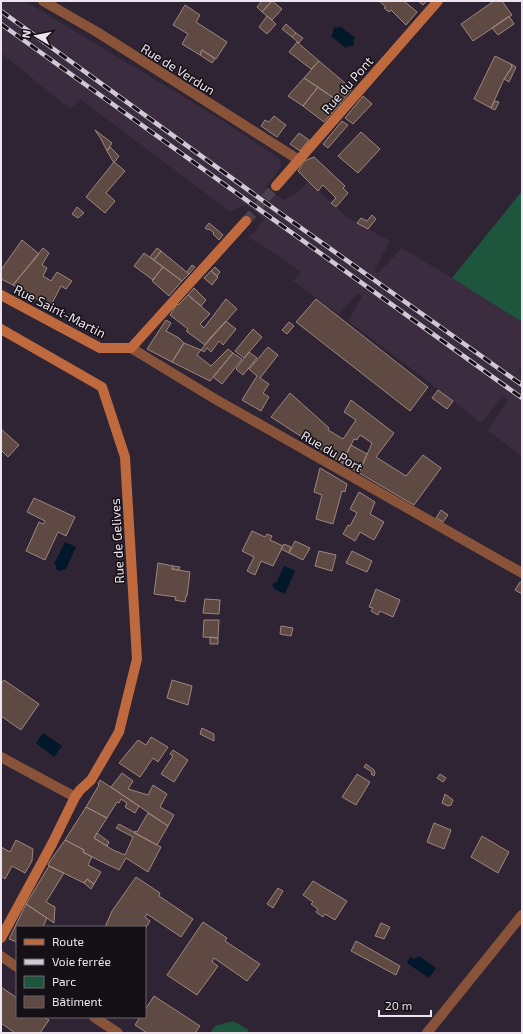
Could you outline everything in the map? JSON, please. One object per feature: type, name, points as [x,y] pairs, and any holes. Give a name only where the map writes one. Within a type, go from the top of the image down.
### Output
[{"type":"street","name":"Rue de Verdun","points":[[43,1],[97,32],[298,160]]},
{"type":"street","name":"Rue du Pont","points":[[276,186],[438,1]]},
{"type":"street","points":[[131,348],[246,221]]},
{"type":"street","name":"Rue Saint-Martin","points":[[1,295],[100,348],[131,348]]},
{"type":"street","name":"Rue de Gelives","points":[[1,329],[102,387],[125,457],[137,659],[119,732],[91,780],[75,797],[52,844],[1,938]]},
{"type":"street","name":"Rue du Port","points":[[131,348],[215,399],[522,573]]},
{"type":"street","points":[[1,757],[75,797]]},
{"type":"street","points":[[427,1033],[522,914]]},
{"type":"street","points":[[1,956],[16,966]]},
{"type":"street","points":[[96,1018],[118,1033]]},
{"type":"shaded area","points":[[1,1],[25,1],[220,119],[280,159],[281,167],[266,187],[276,195],[284,200],[299,191],[308,181],[348,218],[390,241],[374,270],[378,273],[402,248],[522,322],[522,366],[518,372],[522,374],[522,457],[488,430],[508,400],[503,396],[481,423],[348,321],[362,296],[358,293],[339,314],[293,281],[301,272],[282,258],[248,237],[257,230],[263,219],[246,205],[229,211],[80,99],[70,109],[1,53]]},
{"type":"green space","points":[[522,191],[522,322],[452,278]]},
{"type":"green space","points":[[233,1021],[249,1030],[246,1033],[210,1033],[215,1026]]},
{"type":"water","points":[[340,26],[355,38],[353,41],[353,46],[348,46],[346,48],[331,36],[333,29]]},
{"type":"water","points":[[65,542],[76,547],[66,569],[60,571],[56,569],[56,565],[54,564]]},
{"type":"water","points":[[284,566],[295,571],[285,594],[274,589],[272,586],[274,582],[276,583]]},
{"type":"water","points":[[43,733],[62,746],[54,757],[36,743]]},
{"type":"water","points":[[419,956],[436,968],[429,978],[407,963],[410,957],[414,959]]},
{"type":"building","points":[[262,1],[272,1],[262,12],[257,7]]},
{"type":"building","points":[[272,1],[282,9],[272,20],[262,12]]},
{"type":"building","points":[[379,1],[404,1],[417,12],[406,25],[391,10],[389,12],[384,8],[386,7]]},
{"type":"building","points":[[418,1],[427,1],[423,5]]},
{"type":"building","points":[[494,1],[502,1],[512,15],[473,41],[461,24]]},
{"type":"building","points":[[185,5],[200,15],[196,22],[227,42],[216,59],[202,50],[200,55],[182,44],[188,34],[173,25]]},
{"type":"building","points":[[267,16],[276,24],[267,34],[259,27]]},
{"type":"building","points":[[509,16],[514,24],[498,35],[492,28]]},
{"type":"building","points":[[286,24],[296,33],[292,37],[282,29]]},
{"type":"building","points":[[296,33],[303,38],[299,43],[292,37]]},
{"type":"building","points":[[297,42],[319,61],[311,69],[289,52]]},
{"type":"building","points":[[202,50],[215,59],[212,63],[200,55]]},
{"type":"building","points":[[495,56],[511,64],[512,67],[504,79],[491,108],[474,99]]},
{"type":"building","points":[[319,61],[352,89],[341,103],[304,78]]},
{"type":"building","points":[[511,64],[516,67],[509,82],[504,79],[512,67]]},
{"type":"building","points":[[304,78],[318,87],[303,106],[288,96]]},
{"type":"building","points":[[318,87],[341,103],[324,122],[303,106]]},
{"type":"building","points":[[363,96],[372,104],[353,124],[345,118]]},
{"type":"building","points":[[495,101],[499,102],[495,110],[491,108]]},
{"type":"building","points":[[274,116],[286,125],[277,137],[261,126],[265,120],[269,122]]},
{"type":"building","points":[[342,121],[348,125],[328,148],[323,144]]},
{"type":"building","points":[[95,130],[112,143],[107,151],[101,139]]},
{"type":"building","points":[[361,132],[380,149],[358,173],[338,156]]},
{"type":"building","points":[[299,133],[309,140],[300,151],[290,144]]},
{"type":"building","points":[[110,147],[119,156],[114,163],[107,151]]},
{"type":"building","points":[[314,157],[345,186],[343,188],[348,193],[336,207],[331,203],[336,198],[323,185],[318,191],[298,171],[304,161]]},
{"type":"building","points":[[114,162],[125,171],[106,193],[115,201],[105,213],[86,197]]},
{"type":"building","points":[[77,207],[84,213],[78,218],[72,214]]},
{"type":"building","points":[[372,215],[376,219],[368,229],[357,223],[361,218],[367,221]]},
{"type":"building","points":[[209,223],[223,235],[219,240],[213,234],[214,233],[205,228]]},
{"type":"building","points":[[22,240],[39,254],[13,285],[1,279],[1,270]]},
{"type":"building","points":[[43,248],[49,253],[42,265],[47,268],[43,276],[51,281],[57,272],[72,281],[66,289],[61,286],[50,307],[13,285]]},
{"type":"building","points":[[157,248],[161,251],[154,260],[150,257]]},
{"type":"building","points":[[161,251],[189,274],[182,281],[154,260]]},
{"type":"building","points":[[144,253],[163,267],[153,280],[134,266]]},
{"type":"building","points":[[192,265],[195,267],[189,274],[187,272]]},
{"type":"building","points":[[163,267],[182,281],[169,296],[152,281]]},
{"type":"building","points":[[215,267],[220,272],[217,276],[211,271]]},
{"type":"building","points":[[211,271],[218,277],[212,285],[204,278]]},
{"type":"building","points":[[194,288],[206,300],[201,306],[188,295]]},
{"type":"building","points":[[188,295],[210,314],[200,324],[204,328],[226,299],[237,309],[205,345],[186,331],[188,329],[170,315],[177,304],[178,305]]},
{"type":"building","points":[[316,299],[428,387],[410,411],[296,322]]},
{"type":"building","points":[[166,320],[171,323],[166,331],[179,338],[184,343],[172,362],[147,349]]},
{"type":"building","points":[[226,321],[236,329],[223,345],[219,341],[211,352],[207,348],[204,352],[201,350],[211,337]]},
{"type":"building","points":[[289,322],[294,326],[287,334],[282,330]]},
{"type":"building","points":[[253,329],[262,337],[244,358],[235,351]]},
{"type":"building","points":[[184,343],[201,350],[197,355],[211,366],[228,349],[233,353],[210,381],[172,362]]},
{"type":"building","points":[[268,347],[278,355],[260,378],[269,384],[263,393],[269,397],[261,411],[242,400],[257,376],[249,369]]},
{"type":"building","points":[[249,352],[257,358],[243,375],[236,369]]},
{"type":"building","points":[[233,353],[242,359],[222,384],[213,377]]},
{"type":"building","points":[[438,390],[453,401],[447,409],[432,398]]},
{"type":"building","points":[[290,393],[329,428],[328,430],[343,439],[356,420],[344,412],[351,400],[394,433],[376,457],[406,476],[423,455],[441,468],[414,505],[359,473],[372,443],[360,435],[357,440],[354,439],[342,463],[271,417]]},
{"type":"building","points":[[1,429],[19,445],[8,457],[1,450]]},
{"type":"building","points":[[351,445],[367,454],[359,473],[342,463]]},
{"type":"building","points":[[320,468],[347,484],[345,492],[342,491],[333,524],[316,519],[322,495],[314,492]]},
{"type":"building","points":[[359,492],[375,502],[370,514],[384,522],[374,540],[360,532],[355,541],[343,534],[348,525],[350,526],[357,513],[350,509]]},
{"type":"building","points":[[34,498],[75,517],[66,536],[58,532],[45,560],[26,551],[39,522],[43,524],[45,521],[27,512]]},
{"type":"building","points":[[441,510],[448,515],[443,522],[436,518]]},
{"type":"building","points":[[252,531],[265,537],[267,534],[272,536],[270,540],[283,546],[273,566],[261,561],[255,575],[247,571],[254,557],[242,551]]},
{"type":"building","points":[[295,541],[310,548],[303,560],[289,553]]},
{"type":"building","points":[[284,544],[291,547],[289,553],[281,549]]},
{"type":"building","points":[[319,551],[336,555],[332,571],[315,566]]},
{"type":"building","points":[[352,551],[372,561],[367,572],[346,563]]},
{"type":"building","points":[[158,563],[173,566],[172,569],[190,572],[185,602],[175,600],[176,597],[154,594]]},
{"type":"building","points":[[173,566],[180,567],[179,570],[172,569]]},
{"type":"building","points":[[520,582],[522,583],[522,594],[515,590]]},
{"type":"building","points":[[376,589],[400,600],[393,617],[380,611],[378,615],[371,611],[373,608],[369,607]]},
{"type":"building","points":[[205,599],[220,600],[219,614],[203,613]]},
{"type":"building","points":[[204,620],[219,620],[218,638],[203,637]]},
{"type":"building","points":[[281,626],[293,628],[291,636],[280,634]]},
{"type":"building","points":[[210,637],[218,638],[218,644],[210,644]]},
{"type":"building","points":[[4,680],[39,704],[21,730],[1,716],[1,684]]},
{"type":"building","points":[[172,680],[192,686],[188,705],[167,698]]},
{"type":"building","points":[[202,728],[214,734],[214,741],[200,734]]},
{"type":"building","points":[[151,737],[168,747],[158,762],[153,758],[140,777],[119,763],[138,740],[146,745]]},
{"type":"building","points":[[173,750],[188,760],[174,782],[161,774],[173,756],[170,754]]},
{"type":"building","points":[[366,764],[374,770],[374,776],[371,774],[372,772],[364,767]]},
{"type":"building","points":[[122,773],[133,781],[128,789],[148,795],[153,785],[167,794],[160,807],[174,815],[168,826],[111,787]]},
{"type":"building","points":[[357,774],[370,782],[356,805],[342,797]]},
{"type":"building","points":[[440,774],[446,778],[443,782],[437,778]]},
{"type":"building","points":[[100,780],[139,806],[135,813],[125,807],[127,803],[121,799],[119,803],[117,802],[107,818],[86,807],[99,785]]},
{"type":"building","points":[[445,794],[453,800],[451,805],[448,806],[442,803]]},
{"type":"building","points":[[86,807],[107,818],[94,838],[113,850],[125,855],[133,837],[116,828],[119,824],[161,847],[148,872],[126,858],[119,870],[83,852],[84,850],[65,840]]},
{"type":"building","points":[[148,813],[168,826],[157,845],[134,833],[135,831],[137,832]]},
{"type":"building","points":[[434,823],[451,830],[444,849],[427,842]]},
{"type":"building","points":[[97,833],[109,842],[107,846],[94,838]]},
{"type":"building","points":[[482,836],[509,852],[498,873],[471,857]]},
{"type":"building","points":[[16,840],[33,849],[32,861],[25,873],[12,866],[5,879],[1,876],[1,847],[10,852]]},
{"type":"building","points":[[65,840],[84,850],[83,852],[92,857],[88,865],[101,872],[94,884],[87,879],[84,883],[49,866],[48,864]]},
{"type":"building","points":[[49,866],[64,873],[46,902],[55,907],[54,923],[26,904]]},
{"type":"building","points":[[136,877],[160,893],[159,896],[193,919],[181,937],[147,914],[145,917],[150,921],[146,927],[146,926],[105,926],[112,911]]},
{"type":"building","points":[[87,879],[94,884],[91,889],[84,883]]},
{"type":"building","points":[[313,881],[347,901],[335,920],[325,914],[323,917],[316,912],[318,909],[311,904],[313,902],[303,895]]},
{"type":"building","points":[[278,888],[283,891],[273,908],[267,904]]},
{"type":"building","points":[[26,904],[47,918],[43,926],[16,926],[16,942],[9,939]]},
{"type":"building","points":[[203,922],[227,938],[225,941],[260,964],[247,981],[214,958],[212,962],[218,966],[197,995],[167,975]]},
{"type":"building","points":[[381,923],[390,927],[384,939],[375,936]]},
{"type":"building","points":[[356,941],[400,966],[396,975],[351,951]]},
{"type":"building","points":[[1,987],[16,997],[16,1018],[46,1018],[49,1020],[40,1033],[15,1033],[1,1023]]},
{"type":"building","points":[[154,996],[200,1026],[195,1033],[147,1033],[135,1025],[139,1018],[146,1018],[146,1008]]},
{"type":"tunnel","points":[[246,221],[276,186]]},
{"type":"railway","points":[[1,11],[280,213],[522,385]]},
{"type":"railway","points":[[1,24],[522,398]]}]
